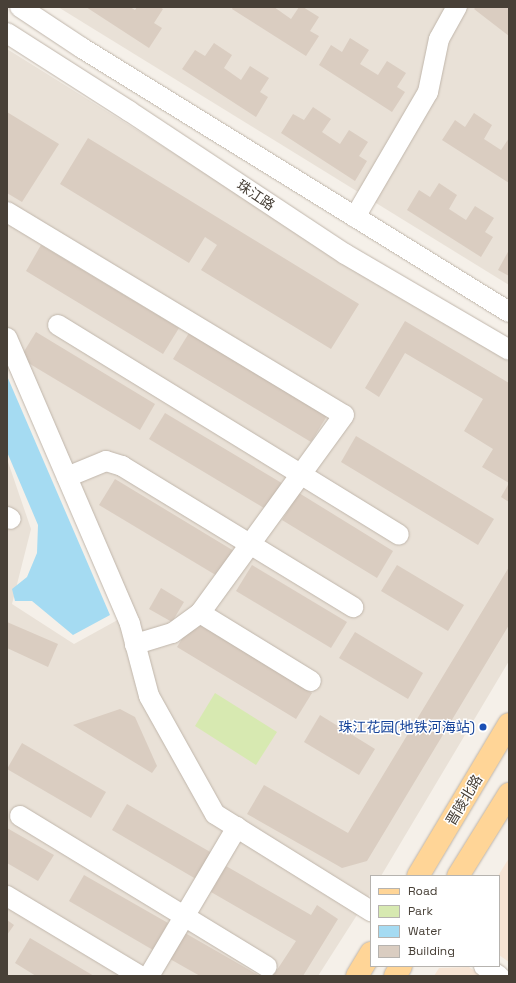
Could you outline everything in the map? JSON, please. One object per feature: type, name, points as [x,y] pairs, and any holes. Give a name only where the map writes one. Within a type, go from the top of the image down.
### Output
[{"type":"main road","name":"晋陵北路","points":[[419,875],[509,724]]},
{"type":"main road","points":[[459,875],[509,794]]},
{"type":"main road","points":[[357,976],[370,955]]},
{"type":"main road","points":[[395,976],[400,967]]},
{"type":"street","points":[[20,7],[82,48],[509,312]]},
{"type":"street","points":[[355,217],[428,92],[439,39],[457,7]]},
{"type":"street","name":"珠江路","points":[[7,33],[129,111],[345,254],[509,350]]},
{"type":"street","points":[[7,212],[344,416],[200,614],[172,633],[135,644]]},
{"type":"street","points":[[58,325],[399,536]]},
{"type":"street","points":[[7,338],[130,624],[149,696],[215,814],[370,910]]},
{"type":"street","points":[[67,477],[106,461],[122,466],[353,606]]},
{"type":"street","points":[[200,614],[311,681]]},
{"type":"street","points":[[20,816],[267,967]]},
{"type":"street","points":[[149,976],[237,827]]},
{"type":"street","points":[[7,896],[140,976]]},
{"type":"street","points":[[486,967],[499,976]]},
{"type":"shaded area","points":[[58,7],[509,7],[509,285]]},
{"type":"shaded area","points":[[7,49],[509,362],[509,661],[382,875],[370,875],[370,895],[318,976],[7,976],[7,459],[31,529],[12,604],[74,644],[123,617],[7,365]]},
{"type":"shaded area","points":[[509,858],[509,962],[500,956],[500,875],[499,875]]},
{"type":"shaded area","points":[[469,967],[482,976],[434,976],[439,968]]},
{"type":"green space","points":[[215,693],[277,732],[256,765],[195,726]]},
{"type":"water","points":[[7,376],[110,615],[73,635],[32,601],[15,601],[12,589],[27,577],[37,553],[38,525],[7,452]]},
{"type":"building","points":[[86,7],[130,7],[135,10],[137,7],[160,7],[163,9],[154,23],[162,28],[149,48]]},
{"type":"building","points":[[233,7],[274,7],[291,19],[299,7],[303,7],[319,17],[310,31],[319,36],[306,56],[232,9]]},
{"type":"building","points":[[476,7],[509,7],[509,36],[474,9]]},
{"type":"building","points":[[350,38],[369,50],[360,64],[378,75],[387,61],[406,73],[397,87],[405,92],[392,112],[319,65],[331,45],[342,52]]},
{"type":"building","points":[[214,43],[232,55],[224,68],[241,80],[250,66],[269,78],[260,92],[268,97],[256,117],[182,69],[195,50],[205,56]]},
{"type":"building","points":[[313,107],[331,119],[322,132],[340,144],[349,130],[368,142],[359,156],[367,161],[355,181],[281,133],[293,114],[304,120]]},
{"type":"building","points":[[7,112],[59,144],[22,202],[7,193]]},
{"type":"building","points":[[474,113],[492,125],[484,139],[501,150],[509,138],[509,183],[442,140],[455,120],[465,127]]},
{"type":"building","points":[[88,138],[359,304],[331,349],[201,270],[217,245],[205,237],[189,263],[60,184]]},
{"type":"building","points":[[439,183],[457,195],[449,209],[466,220],[475,206],[494,218],[485,232],[493,237],[481,257],[407,210],[419,190],[430,197]]},
{"type":"building","points":[[41,245],[179,328],[163,354],[26,271]]},
{"type":"building","points":[[509,250],[509,276],[498,270]]},
{"type":"building","points":[[405,321],[509,383],[509,483],[482,467],[493,449],[464,431],[483,399],[405,353],[379,397],[365,388]]},
{"type":"building","points":[[36,332],[155,404],[140,430],[20,358]]},
{"type":"building","points":[[189,333],[327,416],[311,442],[173,359]]},
{"type":"building","points":[[165,413],[285,485],[269,511],[149,439]]},
{"type":"building","points":[[356,436],[494,519],[478,545],[341,462]]},
{"type":"building","points":[[115,479],[234,551],[219,577],[99,505]]},
{"type":"building","points":[[509,483],[509,502],[501,497]]},
{"type":"building","points":[[299,493],[393,551],[377,578],[282,520]]},
{"type":"building","points":[[252,565],[347,622],[331,648],[236,591]]},
{"type":"building","points":[[397,565],[464,605],[448,631],[381,591]]},
{"type":"building","points":[[509,567],[509,625],[367,861],[342,868],[247,814],[264,785],[348,833]]},
{"type":"building","points":[[161,588],[184,602],[172,622],[149,609]]},
{"type":"building","points":[[193,621],[312,693],[296,719],[177,647]]},
{"type":"building","points":[[7,622],[58,644],[48,667],[7,648]]},
{"type":"building","points":[[355,632],[423,673],[408,699],[339,658]]},
{"type":"building","points":[[120,709],[135,717],[157,766],[152,773],[73,725]]},
{"type":"building","points":[[320,715],[375,749],[359,775],[304,742]]},
{"type":"building","points":[[22,743],[106,792],[91,818],[7,769]]},
{"type":"building","points":[[127,804],[212,853],[196,879],[112,830]]},
{"type":"building","points":[[7,828],[54,855],[38,881],[7,863]]},
{"type":"building","points":[[226,866],[311,915],[317,905],[338,919],[303,976],[273,976],[296,941],[211,892]]},
{"type":"building","points":[[84,875],[168,923],[153,950],[69,901]]},
{"type":"building","points":[[7,920],[14,925],[7,935]]},
{"type":"building","points":[[185,933],[260,976],[200,976],[170,959]]},
{"type":"building","points":[[30,938],[94,976],[36,976],[15,963]]},
{"type":"place","name":"珠江花园(地铁河海站)","points":[[483,727]]}]
